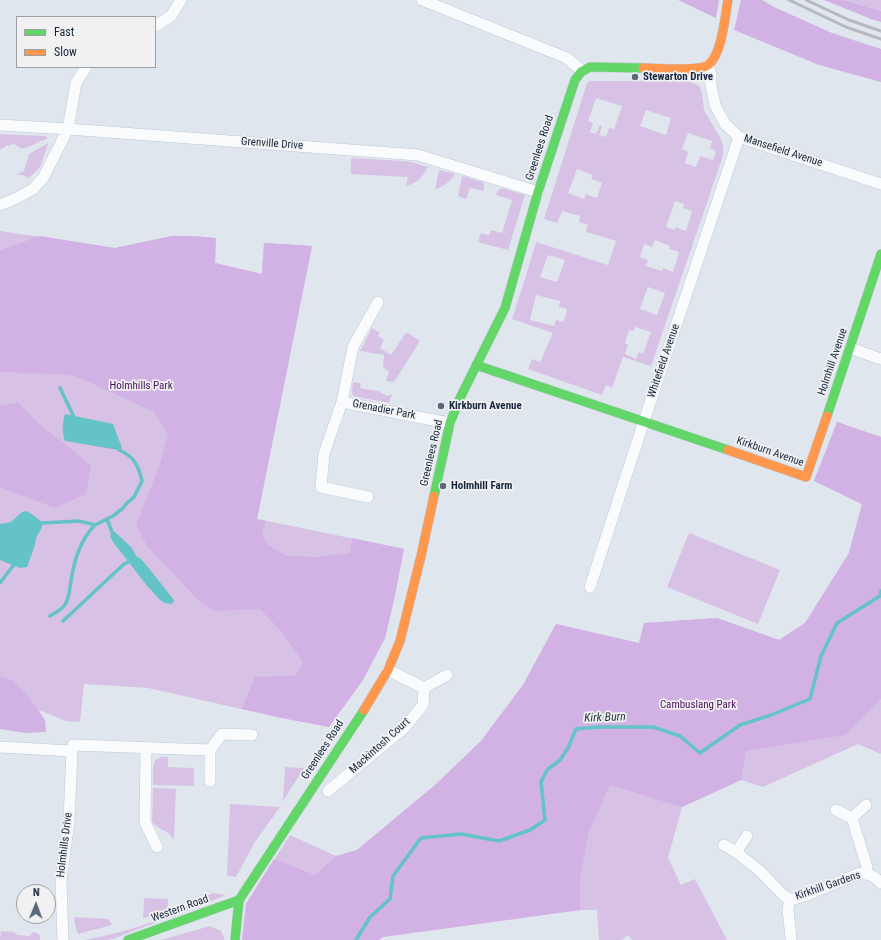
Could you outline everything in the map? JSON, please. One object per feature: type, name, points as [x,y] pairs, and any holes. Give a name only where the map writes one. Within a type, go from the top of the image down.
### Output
[{"type":"main road","points":[[582,71],[590,68],[693,69],[708,65],[717,54],[722,37],[728,0]]},
{"type":"main road","name":"Greenlees Road","points":[[235,940],[239,900],[353,727],[388,670],[400,641],[421,556],[450,422],[460,398],[505,308],[538,192],[575,80],[582,71]]},
{"type":"main road","name":"Holmhill Avenue","points":[[806,477],[881,254]]},
{"type":"main road","name":"Kirkburn Avenue","points":[[476,365],[806,477]]},
{"type":"main road","name":"Western Road","points":[[128,940],[239,900]]},
{"type":"street","points":[[156,25],[171,16],[181,0]]},
{"type":"street","points":[[422,0],[567,58],[582,71]]},
{"type":"street","name":"Mansefield Avenue","points":[[708,65],[711,74],[711,85],[715,105],[725,124],[739,137],[881,184]]},
{"type":"street","points":[[0,205],[33,189],[43,178],[68,129],[76,83],[85,68]]},
{"type":"street","name":"Grenville Drive","points":[[0,125],[418,155],[538,192]]},
{"type":"street","name":"Whitefield Avenue","points":[[590,587],[739,137]]},
{"type":"street","name":"Grenadier Park","points":[[368,497],[321,487],[324,454],[342,402],[352,347],[378,302]]},
{"type":"street","points":[[850,348],[881,359]]},
{"type":"street","name":"Grenadier Park","points":[[342,402],[450,422]]},
{"type":"street","points":[[388,670],[424,688],[447,675]]},
{"type":"street","name":"Mackintosh Court","points":[[328,792],[404,728],[423,705],[424,688]]},
{"type":"street","points":[[210,781],[210,750],[222,734],[252,735]]},
{"type":"street","points":[[0,747],[72,751],[73,745],[210,750]]},
{"type":"street","points":[[146,748],[145,822],[157,847]]},
{"type":"street","name":"Holmhills Drive","points":[[63,940],[61,881],[70,822],[72,751]]},
{"type":"street","points":[[836,810],[852,818],[866,805]]},
{"type":"street","name":"Kirkhill Gardens","points":[[852,818],[867,867],[867,874]]},
{"type":"street","points":[[736,852],[746,836]]},
{"type":"street","name":"Kirkhill Gardens","points":[[724,845],[736,852],[760,871],[784,896],[790,899],[807,895],[860,874],[867,874],[874,877],[881,883]]},
{"type":"street","name":"Kirkhill Gardens","points":[[790,899],[788,909],[792,939]]},
{"type":"green space","points":[[678,0],[719,0],[716,18]]},
{"type":"green space","points":[[741,0],[762,0],[774,7],[832,33],[881,49],[881,82],[819,65],[734,30]]},
{"type":"green space","points":[[824,0],[844,0],[881,11],[881,22],[871,19]]},
{"type":"green space","points":[[844,0],[881,0],[881,11]]},
{"type":"green space","points":[[590,81],[686,81],[696,84],[700,87],[702,93],[704,110],[722,141],[723,147],[723,156],[651,366],[623,357],[612,388],[606,385],[602,395],[528,369],[532,359],[540,362],[553,333],[512,319],[536,242],[608,265],[616,241],[586,232],[588,225],[579,222],[580,216],[562,211],[557,223],[544,219],[587,83]],"holes":[[[596,98],[622,106],[614,129],[609,128],[606,137],[599,135],[602,126],[600,125],[596,134],[590,132],[593,123],[588,121]],[[646,110],[671,118],[666,135],[640,126]],[[688,133],[712,141],[710,148],[716,151],[713,160],[700,156],[696,167],[685,163],[688,152],[682,149]],[[577,169],[593,175],[591,179],[602,183],[597,198],[586,194],[584,199],[568,193]],[[675,201],[684,204],[683,208],[692,211],[686,231],[676,227],[675,230],[666,227]],[[655,240],[670,246],[669,249],[679,252],[673,272],[663,268],[662,271],[646,266],[648,260],[640,257],[644,244],[652,247]],[[548,255],[565,260],[557,282],[540,277]],[[648,287],[665,293],[657,315],[640,309]],[[536,295],[560,301],[559,307],[567,309],[564,322],[556,320],[554,326],[530,320]],[[635,327],[651,332],[643,354],[639,352],[636,359],[625,354],[628,345],[625,343],[629,330],[633,331]]]},
{"type":"green space","points":[[0,134],[44,136],[47,137],[47,139],[22,149],[14,144],[6,146],[0,150]]},
{"type":"green space","points":[[48,143],[40,167],[29,178],[22,175],[16,175],[24,171],[29,154]]},
{"type":"green space","points":[[351,158],[403,161],[428,167],[419,179],[406,186],[408,177],[351,174]]},
{"type":"green space","points":[[439,170],[455,174],[449,182],[435,190]]},
{"type":"green space","points":[[462,176],[484,183],[484,191],[470,188],[466,199],[458,196]]},
{"type":"green space","points":[[501,188],[525,195],[508,250],[478,242],[481,233],[489,235],[491,230],[502,233],[512,200],[496,195]]},
{"type":"green space","name":"Holmhills Park","points":[[0,231],[115,248],[172,236],[216,238],[215,263],[262,274],[264,243],[312,246],[257,519],[404,549],[385,638],[363,680],[329,727],[148,688],[84,684],[80,722],[66,721],[41,711],[0,706]]},
{"type":"green space","points":[[40,236],[115,248],[172,236],[216,238],[215,263],[262,274],[264,243],[312,246],[257,519],[266,521],[262,532],[266,543],[286,556],[318,557],[350,553],[352,538],[404,549],[385,638],[363,680],[329,727],[242,709],[255,676],[296,675],[303,662],[281,631],[260,609],[215,611],[202,604],[147,546],[136,525],[160,464],[168,435],[154,412],[73,375],[0,372],[0,250]]},
{"type":"green space","points":[[372,328],[380,333],[378,336],[384,340],[380,348],[391,355],[405,334],[408,333],[420,341],[394,382],[386,381],[389,372],[383,367],[384,355],[360,351]]},
{"type":"green space","points":[[353,382],[361,383],[360,388],[378,391],[387,396],[392,394],[389,403],[353,396]]},
{"type":"green space","points":[[18,402],[37,422],[91,465],[86,494],[55,508],[0,487],[0,406]]},
{"type":"green space","name":"Cambuslang Park","points":[[837,422],[881,437],[881,754],[858,744],[763,787],[741,780],[682,807],[668,858],[681,885],[695,879],[727,940],[632,940],[628,935],[622,940],[599,940],[597,910],[580,910],[383,937],[379,940],[246,904],[290,835],[336,856],[357,850],[435,785],[481,741],[523,685],[556,624],[639,643],[644,623],[717,618],[779,640],[805,623],[849,553],[862,504],[814,481]]},
{"type":"green space","name":"Cambuslang Park","points":[[837,422],[881,437],[881,699],[845,735],[746,751],[741,780],[682,807],[610,785],[588,834],[580,879],[580,910],[383,937],[379,940],[242,940],[246,904],[274,859],[315,875],[336,856],[357,850],[435,785],[481,741],[523,685],[556,624],[639,643],[644,623],[717,618],[779,640],[805,623],[849,553],[862,504],[814,481]]},
{"type":"green space","points":[[689,533],[780,570],[758,624],[667,587]]},
{"type":"green space","points":[[0,676],[12,680],[31,700],[45,720],[46,732],[25,733],[0,729]]},
{"type":"green space","points":[[161,757],[168,757],[168,767],[194,768],[194,786],[153,785],[153,768],[155,760]]},
{"type":"green space","points":[[285,767],[304,768],[283,801]]},
{"type":"green space","points":[[153,788],[176,789],[174,840],[169,834],[152,822]]},
{"type":"green space","points":[[230,804],[280,807],[255,842],[236,877],[227,876]]},
{"type":"green space","points":[[213,893],[226,895],[166,919],[162,918]]},
{"type":"green space","points":[[144,898],[168,899],[168,908],[155,915],[143,918]]},
{"type":"green space","points":[[74,917],[108,919],[112,925],[78,934]]},
{"type":"green space","points":[[155,921],[157,922],[113,939],[84,940],[120,932]]},
{"type":"green space","points":[[210,926],[221,931],[225,940],[161,940]]},
{"type":"green space","points":[[1,931],[14,932],[17,935],[30,936],[33,932],[40,936],[40,940],[0,940]]},
{"type":"water","points":[[65,414],[113,424],[122,448],[119,450],[65,441],[63,435],[63,420]]},
{"type":"water","points":[[27,511],[40,520],[42,527],[36,538],[27,567],[20,568],[0,560],[0,524],[11,522],[22,512]]},
{"type":"water","points":[[112,532],[115,532],[131,547],[137,557],[140,558],[147,566],[174,600],[173,603],[165,603],[160,600],[148,587],[113,542],[110,536]]},
{"type":"waterway","points":[[60,388],[73,415]]},
{"type":"waterway","points":[[42,523],[79,521],[95,525],[113,516],[122,509],[134,497],[142,481],[135,462],[128,455],[119,450]]},
{"type":"waterway","points":[[107,519],[112,532]]},
{"type":"waterway","points":[[50,616],[61,609],[66,603],[77,555],[86,536],[95,525]]},
{"type":"waterway","points":[[63,621],[124,564],[128,562]]},
{"type":"waterway","points":[[0,583],[14,565]]},
{"type":"waterway","name":"Kirk Burn","points":[[356,940],[370,917],[390,899],[393,876],[421,838],[461,834],[499,841],[530,830],[545,820],[541,782],[547,770],[560,760],[568,748],[576,729],[599,727],[653,727],[680,736],[700,753],[740,725],[771,715],[810,699],[821,656],[837,623],[880,596],[881,591]]},
{"type":"railway","points":[[789,0],[846,27],[881,39]]},
{"type":"railway","points":[[806,0],[849,20],[881,31]]},
{"type":"traffic: fast","points":[[434,496],[450,423],[460,398],[505,308],[538,192],[575,80],[581,72],[590,67],[643,68]]},
{"type":"traffic: fast","points":[[827,416],[881,254]]},
{"type":"traffic: fast","points":[[476,365],[728,450]]},
{"type":"traffic: fast","points":[[235,940],[239,900],[364,710]]},
{"type":"traffic: fast","points":[[128,940],[239,900]]},
{"type":"traffic: slow","points":[[643,68],[687,69],[708,65],[713,60],[720,44],[728,0]]},
{"type":"traffic: slow","points":[[728,450],[806,477],[827,416]]},
{"type":"traffic: slow","points":[[364,710],[388,670],[400,641],[434,496]]},
{"type":"place","name":"Stewarton Drive","points":[[635,77]]},
{"type":"place","name":"Kirkburn Avenue","points":[[441,406]]},
{"type":"place","name":"Holmhill Farm","points":[[443,486]]}]
